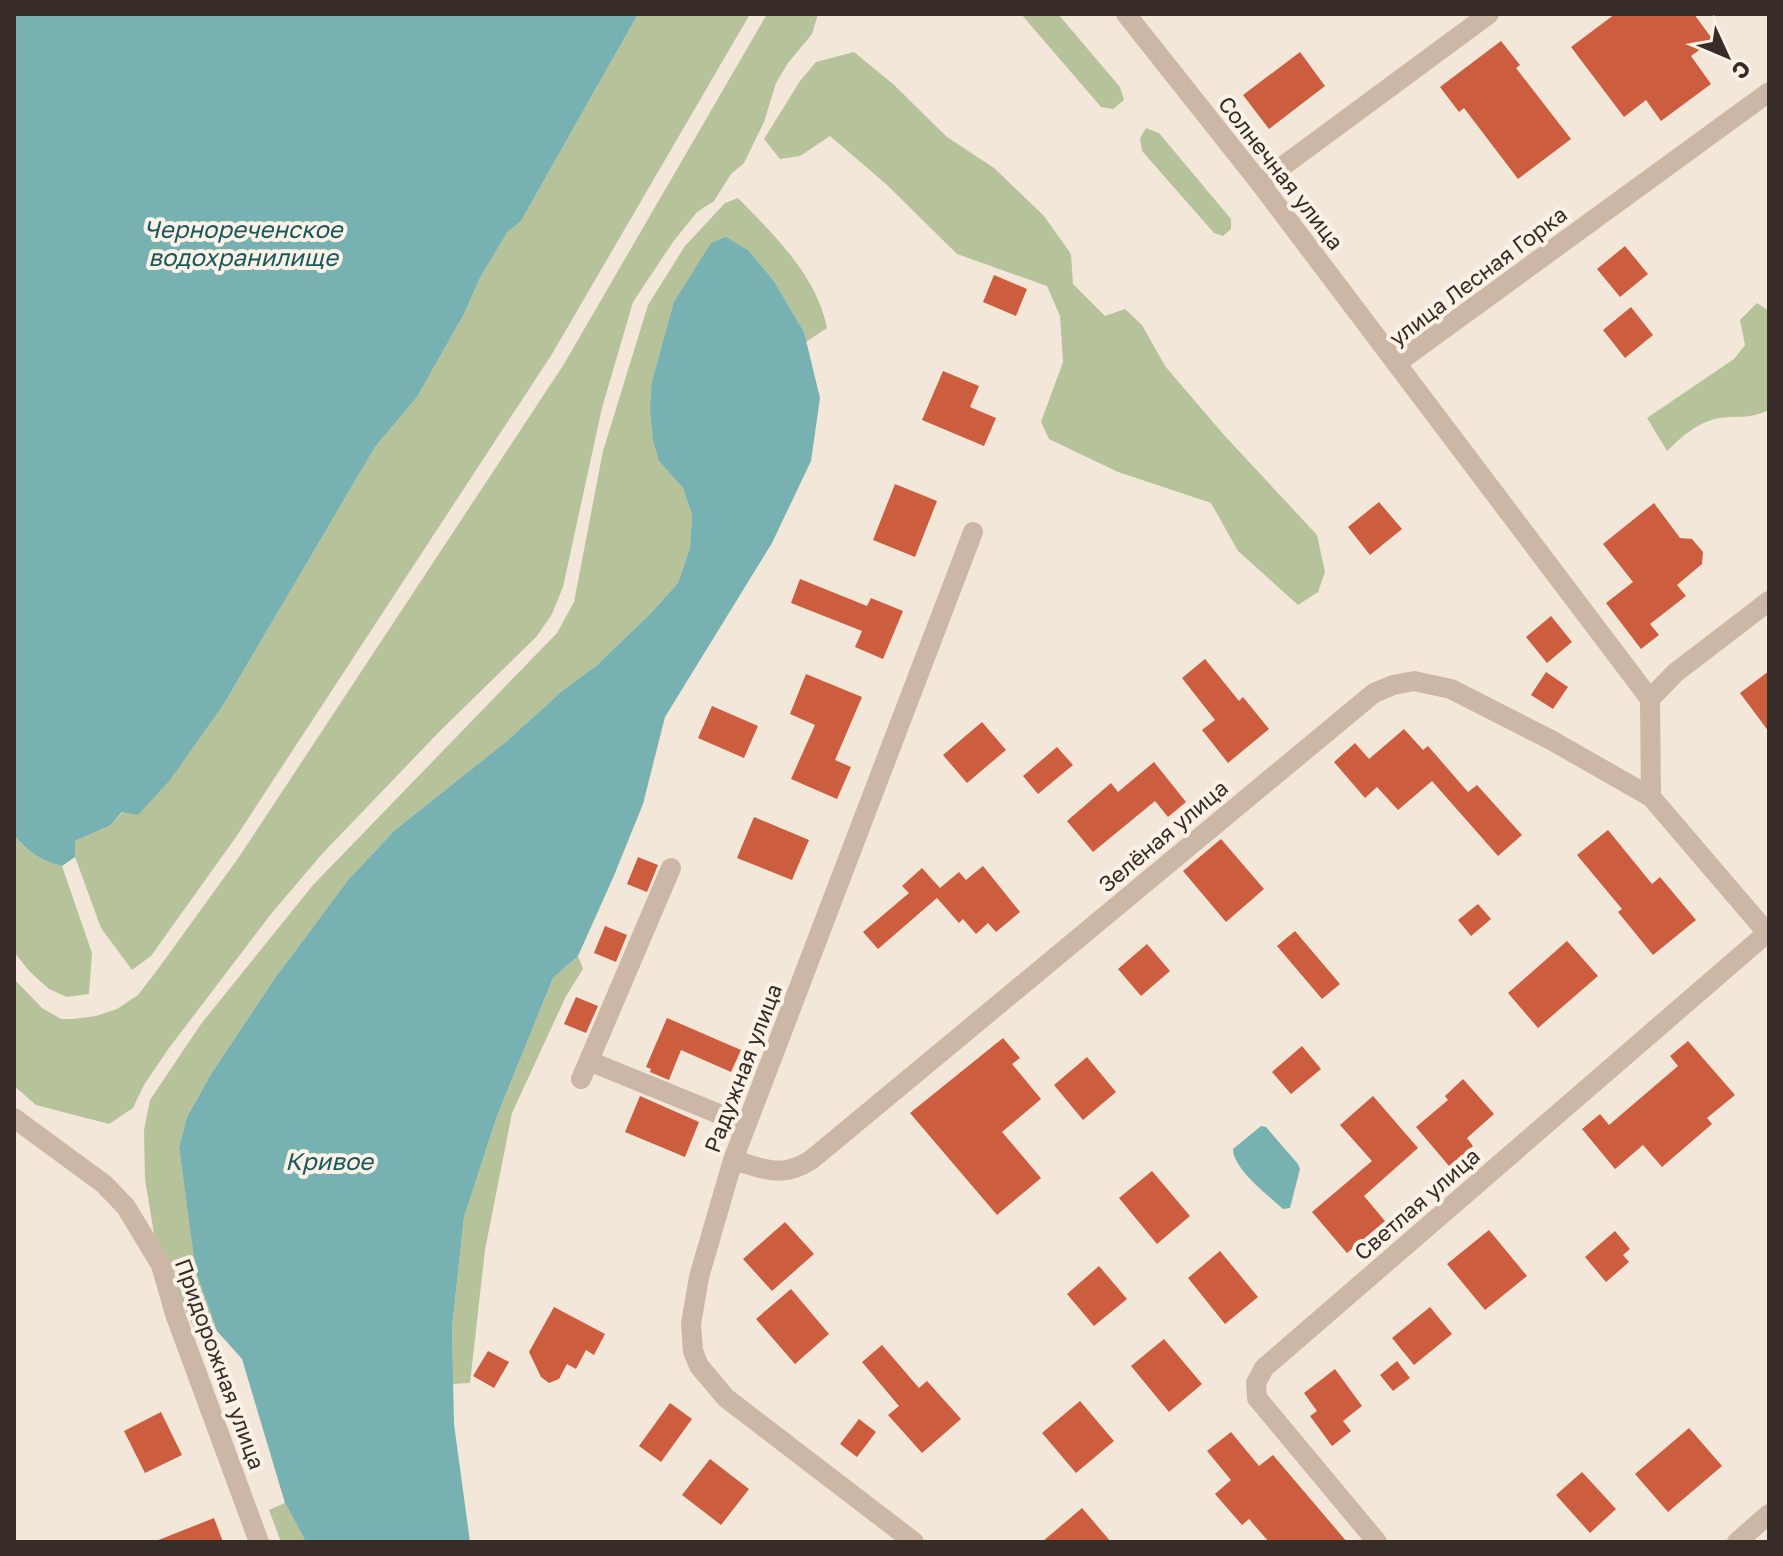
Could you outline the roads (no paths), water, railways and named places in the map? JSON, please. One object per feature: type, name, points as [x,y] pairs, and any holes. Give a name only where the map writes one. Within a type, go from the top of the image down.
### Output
[{"type":"street","name":"Солнечная улица","points":[[1126,14],[1397,363]]},
{"type":"street","points":[[1260,183],[1489,14]]},
{"type":"street","name":"улица Лесная Горка","points":[[1650,699],[1397,363],[1769,92]]},
{"type":"street","name":"Радужная улица","points":[[914,1542],[746,1415],[711,1382],[693,1351],[691,1324],[696,1293],[733,1160],[973,532]]},
{"type":"street","points":[[1651,797],[1650,699],[1675,673],[1769,601]]},
{"type":"street","name":"Зелёная улица","points":[[733,1160],[779,1173],[796,1169],[811,1160],[1374,693],[1393,685],[1414,681],[1451,689],[1551,740],[1651,797],[1768,934]]},
{"type":"street","points":[[671,868],[585,1070],[746,1125]]},
{"type":"street","name":"Светлая улица","points":[[1377,1542],[1257,1398],[1256,1383],[1264,1368],[1768,934]]},
{"type":"street","name":"Придорожная улица","points":[[14,1118],[104,1184],[126,1207],[161,1265],[175,1314],[259,1542]]},
{"type":"street","points":[[14,1134],[36,1136]]},
{"type":"street","points":[[1737,1542],[1769,1514]]},
{"type":"water","name":"Чернореченское водохранилище","points":[[14,14],[638,14],[521,221],[507,232],[480,278],[464,314],[417,397],[375,447],[225,702],[170,780],[138,815],[122,812],[111,825],[75,841],[75,857],[62,866],[35,855],[14,835]]},
{"type":"water","name":"Кривое","points":[[726,237],[749,251],[774,281],[804,332],[820,398],[811,461],[772,543],[665,717],[643,804],[578,956],[553,978],[497,1116],[464,1217],[452,1328],[454,1424],[470,1542],[306,1542],[285,1503],[242,1359],[217,1331],[196,1272],[179,1147],[187,1117],[211,1074],[275,978],[348,880],[395,830],[596,666],[678,583],[690,548],[692,515],[683,488],[659,461],[650,409],[652,382],[674,302],[711,243]]},
{"type":"water","points":[[1261,1126],[1266,1127],[1300,1169],[1290,1208],[1283,1209],[1261,1189],[1235,1157],[1233,1149]]}]
